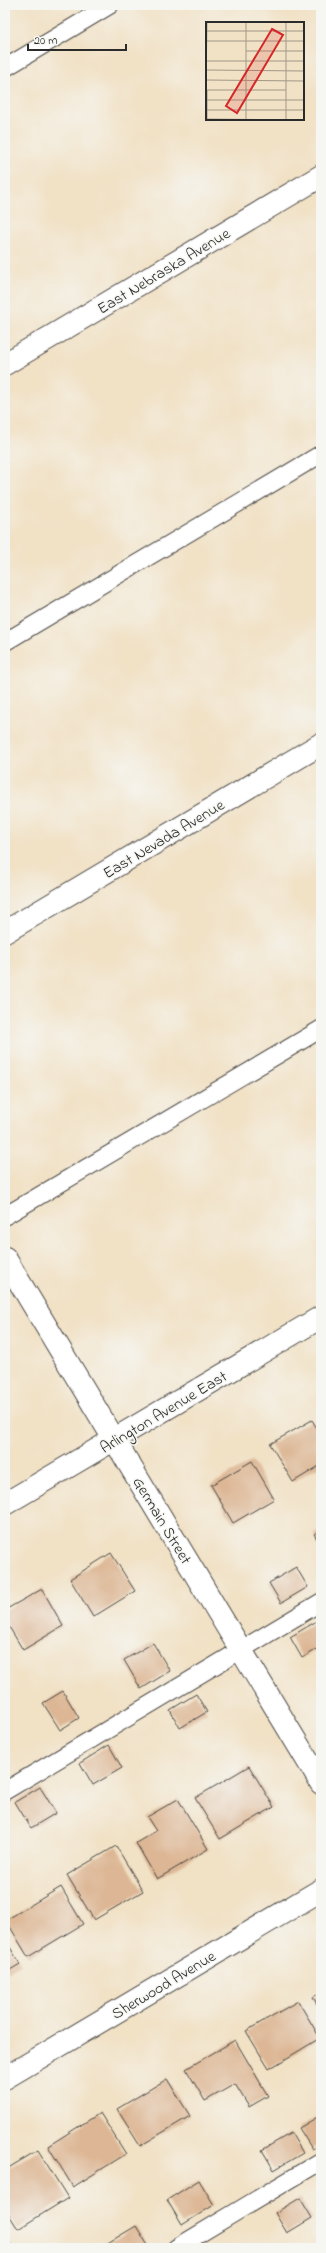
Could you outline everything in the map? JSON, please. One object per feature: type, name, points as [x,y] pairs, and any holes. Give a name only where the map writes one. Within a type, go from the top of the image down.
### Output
[{"type":"street","name":"East Nebraska Avenue","points":[[5,364],[321,176]]},
{"type":"street","name":"East Nevada Avenue","points":[[5,932],[321,744]]},
{"type":"street","name":"Germain Street","points":[[5,1258],[321,1783]]},
{"type":"street","name":"Arlington Avenue East","points":[[5,1504],[321,1317]]},
{"type":"street","name":"Sherwood Avenue","points":[[5,2078],[321,1890]]},
{"type":"lane","points":[[5,68],[110,5]]},
{"type":"lane","points":[[5,642],[321,454]]},
{"type":"lane","points":[[5,1216],[321,1029]]},
{"type":"lane","points":[[5,1791],[321,1602]]},
{"type":"lane","points":[[176,2248],[321,2161]]},
{"type":"building","points":[[312,1420],[321,1435],[321,1465],[293,1482],[270,1444]]},
{"type":"building","points":[[252,1461],[274,1499],[233,1523],[211,1485]]},
{"type":"building","points":[[321,1530],[321,1546],[314,1534]]},
{"type":"building","points":[[111,1553],[135,1591],[93,1617],[70,1579]]},
{"type":"building","points":[[296,1567],[308,1587],[281,1603],[269,1583]]},
{"type":"building","points":[[42,1589],[63,1626],[23,1650],[5,1620],[5,1610]]},
{"type":"building","points":[[320,1619],[321,1647],[302,1658],[290,1637]]},
{"type":"building","points":[[153,1643],[170,1671],[141,1689],[124,1660]]},
{"type":"building","points":[[63,1691],[79,1718],[60,1730],[43,1703]]},
{"type":"building","points":[[196,1694],[207,1712],[180,1728],[170,1710]]},
{"type":"building","points":[[109,1745],[122,1768],[93,1785],[80,1763]]},
{"type":"building","points":[[249,1766],[274,1807],[220,1839],[195,1798]]},
{"type":"building","points":[[40,1787],[56,1813],[31,1828],[15,1802]]},
{"type":"building","points":[[178,1799],[208,1849],[157,1879],[136,1843],[156,1831],[147,1817]]},
{"type":"building","points":[[116,1846],[143,1891],[94,1920],[67,1875]]},
{"type":"building","points":[[61,1887],[83,1924],[28,1957],[6,1920]]},
{"type":"building","points":[[5,1939],[20,1964],[5,1973]]},
{"type":"building","points":[[321,1992],[321,2011],[313,1997]]},
{"type":"building","points":[[298,2001],[320,2038],[269,2069],[246,2031]]},
{"type":"building","points":[[235,2040],[268,2096],[249,2107],[235,2084],[205,2101],[186,2069]]},
{"type":"building","points":[[167,2079],[190,2116],[140,2146],[117,2109]]},
{"type":"building","points":[[100,2113],[126,2154],[73,2187],[48,2146]]},
{"type":"building","points":[[321,2115],[321,2144],[312,2149],[299,2128]]},
{"type":"building","points":[[291,2133],[303,2153],[274,2170],[262,2150]]},
{"type":"building","points":[[38,2150],[68,2198],[18,2229],[5,2208],[5,2170]]},
{"type":"building","points":[[199,2180],[214,2205],[182,2225],[167,2200]]},
{"type":"building","points":[[300,2198],[312,2218],[287,2233],[275,2213]]},
{"type":"building","points":[[136,2226],[149,2247],[109,2248],[106,2244]]},
{"type":"building","points":[[5,2236],[12,2247],[11,2248],[5,2248]]}]
